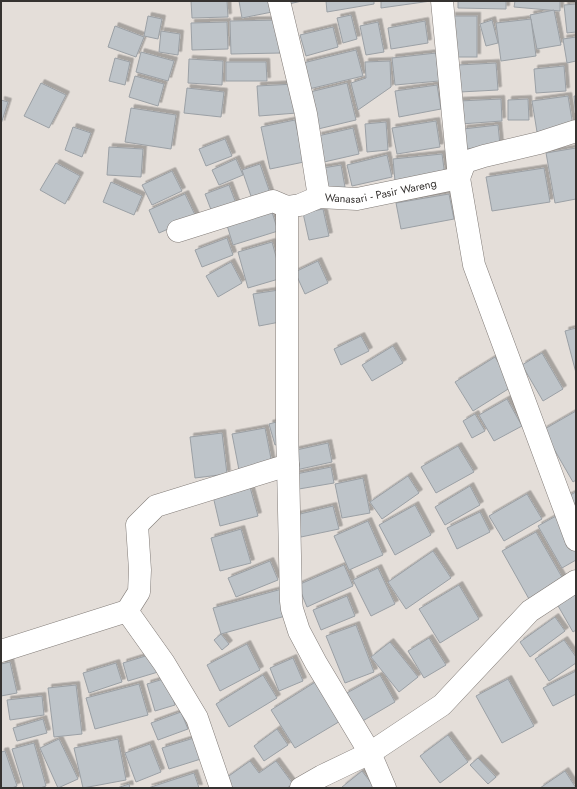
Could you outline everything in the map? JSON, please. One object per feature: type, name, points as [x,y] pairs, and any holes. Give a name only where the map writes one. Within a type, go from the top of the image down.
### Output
[{"type":"street","points":[[279,1],[306,114],[319,197]]},
{"type":"street","points":[[442,1],[459,178],[474,265],[576,540]]},
{"type":"street","points":[[459,178],[465,162],[484,156],[539,144],[576,131]]},
{"type":"street","name":"Wanasari - Pasir Wareng","points":[[178,231],[273,201],[287,207],[300,205],[319,197],[356,199],[459,178]]},
{"type":"street","points":[[287,207],[287,434],[292,609],[299,631],[316,663],[370,752],[385,788]]},
{"type":"street","points":[[1,651],[127,611],[139,592],[140,570],[137,525],[150,510],[156,506],[288,466]]},
{"type":"street","points":[[301,788],[370,752],[442,705],[530,611],[576,581]]},
{"type":"street","points":[[127,611],[164,663],[197,718],[221,788]]},
{"type":"building","points":[[191,1],[227,1],[228,17],[192,18]]},
{"type":"building","points":[[239,1],[270,1],[272,12],[242,18]]},
{"type":"building","points":[[283,1],[302,1],[284,5]]},
{"type":"building","points":[[326,1],[374,1],[374,4],[327,12]]},
{"type":"building","points":[[381,1],[431,1],[381,8]]},
{"type":"building","points":[[458,1],[506,1],[506,9],[458,8]]},
{"type":"building","points":[[515,1],[560,1],[560,11],[514,7]]},
{"type":"building","points":[[576,4],[576,32],[567,33],[564,5]]},
{"type":"building","points":[[554,10],[561,45],[537,49],[530,15]]},
{"type":"building","points":[[351,15],[357,39],[343,43],[337,18]]},
{"type":"building","points":[[148,16],[162,19],[158,39],[144,36]]},
{"type":"building","points":[[452,16],[477,16],[477,57],[452,57]]},
{"type":"building","points":[[531,19],[536,56],[501,61],[496,23]]},
{"type":"building","points":[[280,20],[281,53],[231,54],[230,21]]},
{"type":"building","points":[[492,20],[498,43],[486,46],[480,24]]},
{"type":"building","points":[[425,21],[428,43],[391,49],[388,28]]},
{"type":"building","points":[[227,22],[228,49],[192,50],[191,23]]},
{"type":"building","points":[[378,22],[384,52],[366,55],[360,26]]},
{"type":"building","points":[[115,26],[144,37],[136,57],[108,47]]},
{"type":"building","points":[[333,27],[338,47],[306,56],[300,35]]},
{"type":"building","points":[[161,31],[180,34],[178,55],[159,52]]},
{"type":"building","points":[[576,37],[576,61],[567,63],[563,39]]},
{"type":"building","points":[[356,50],[363,76],[309,89],[303,63]]},
{"type":"building","points":[[141,52],[174,61],[168,81],[136,72]]},
{"type":"building","points":[[436,53],[439,81],[395,85],[392,58]]},
{"type":"building","points":[[115,58],[130,62],[125,85],[109,81]]},
{"type":"building","points":[[189,59],[223,61],[222,85],[188,83]]},
{"type":"building","points":[[390,61],[391,87],[358,110],[351,83],[366,78],[365,62]]},
{"type":"building","points":[[226,62],[266,62],[267,81],[226,81]]},
{"type":"building","points":[[496,63],[498,90],[460,92],[458,65]]},
{"type":"building","points":[[564,66],[566,91],[536,93],[534,69]]},
{"type":"building","points":[[135,76],[164,84],[158,106],[129,97]]},
{"type":"building","points":[[41,83],[66,95],[49,128],[24,116]]},
{"type":"building","points":[[347,83],[356,120],[318,129],[310,92]]},
{"type":"building","points":[[295,84],[297,113],[259,116],[257,86]]},
{"type":"building","points":[[437,85],[441,109],[399,117],[395,91]]},
{"type":"building","points":[[187,88],[224,92],[221,117],[184,113]]},
{"type":"building","points":[[568,96],[573,126],[537,132],[532,101]]},
{"type":"building","points":[[574,96],[576,96],[576,119]]},
{"type":"building","points":[[501,99],[502,121],[461,124],[459,101]]},
{"type":"building","points":[[528,99],[529,120],[508,120],[508,100]]},
{"type":"building","points":[[1,100],[8,102],[1,124]]},
{"type":"building","points":[[131,108],[176,115],[171,149],[125,142]]},
{"type":"building","points":[[295,120],[304,162],[270,169],[261,127]]},
{"type":"building","points":[[436,121],[440,147],[397,154],[392,128]]},
{"type":"building","points":[[386,122],[388,150],[367,152],[365,124]]},
{"type":"building","points":[[498,125],[500,145],[466,149],[463,129]]},
{"type":"building","points":[[73,127],[91,133],[82,157],[65,150]]},
{"type":"building","points":[[353,128],[359,154],[324,162],[318,136]]},
{"type":"building","points":[[225,139],[232,156],[206,166],[199,149]]},
{"type":"building","points":[[109,147],[143,149],[141,177],[107,175]]},
{"type":"building","points":[[576,148],[576,199],[555,203],[546,153]]},
{"type":"building","points":[[442,154],[445,176],[395,181],[393,159]]},
{"type":"building","points":[[387,155],[392,177],[352,186],[347,165]]},
{"type":"building","points":[[236,159],[243,175],[219,185],[212,170]]},
{"type":"building","points":[[56,163],[80,176],[65,204],[40,190]]},
{"type":"building","points":[[260,164],[270,193],[252,199],[242,170]]},
{"type":"building","points":[[341,165],[345,187],[322,192],[317,169]]},
{"type":"building","points":[[544,168],[550,202],[492,211],[486,177]]},
{"type":"building","points":[[172,171],[182,191],[152,205],[142,185]]},
{"type":"building","points":[[111,182],[142,196],[134,215],[103,202]]},
{"type":"building","points":[[229,185],[237,206],[213,215],[205,194]]},
{"type":"building","points":[[185,194],[196,217],[159,233],[149,210]]},
{"type":"building","points":[[449,194],[454,219],[401,229],[396,203]]},
{"type":"building","points":[[271,209],[278,231],[233,245],[226,222]]},
{"type":"building","points":[[323,209],[329,236],[309,240],[303,213]]},
{"type":"building","points":[[227,238],[233,255],[202,267],[195,250]]},
{"type":"building","points":[[272,242],[282,278],[248,288],[238,252]]},
{"type":"building","points":[[318,261],[328,283],[305,294],[295,272]]},
{"type":"building","points":[[231,262],[242,283],[218,297],[206,276]]},
{"type":"building","points":[[279,290],[285,321],[259,326],[253,294]]},
{"type":"building","points":[[576,328],[576,373],[565,331]]},
{"type":"building","points":[[361,336],[369,351],[341,365],[334,349]]},
{"type":"building","points":[[393,346],[403,363],[372,381],[362,365]]},
{"type":"building","points":[[542,353],[563,389],[543,401],[522,365]]},
{"type":"building","points":[[495,357],[513,386],[473,411],[455,382]]},
{"type":"building","points":[[507,399],[522,426],[494,441],[479,415]]},
{"type":"building","points":[[576,411],[576,480],[573,482],[543,430]]},
{"type":"building","points":[[475,414],[485,431],[472,438],[463,421]]},
{"type":"building","points":[[280,421],[286,441],[275,445],[269,424]]},
{"type":"building","points":[[265,428],[272,464],[239,470],[232,434]]},
{"type":"building","points":[[222,433],[227,474],[195,478],[190,437]]},
{"type":"building","points":[[328,443],[332,462],[296,470],[292,451]]},
{"type":"building","points":[[458,446],[474,472],[436,493],[421,467]]},
{"type":"building","points":[[331,467],[334,483],[299,489],[296,474]]},
{"type":"building","points":[[408,476],[419,493],[382,519],[370,502]]},
{"type":"building","points":[[363,478],[370,513],[342,518],[335,484]]},
{"type":"building","points":[[470,486],[480,505],[445,525],[435,507]]},
{"type":"building","points":[[250,487],[258,516],[220,526],[213,496]]},
{"type":"building","points":[[576,492],[576,521],[566,497]]},
{"type":"building","points":[[527,494],[542,519],[504,541],[489,516]]},
{"type":"building","points":[[415,505],[431,535],[395,555],[379,525]]},
{"type":"building","points":[[333,506],[339,529],[301,537],[296,515]]},
{"type":"building","points":[[565,511],[576,531],[576,560],[562,568],[538,526]]},
{"type":"building","points":[[480,512],[490,532],[457,549],[447,528]]},
{"type":"building","points":[[368,521],[383,555],[349,570],[334,536]]},
{"type":"building","points":[[241,529],[251,563],[220,571],[211,538]]},
{"type":"building","points":[[536,532],[563,579],[529,599],[502,551]]},
{"type":"building","points":[[433,551],[451,578],[406,609],[388,582]]},
{"type":"building","points":[[270,561],[278,580],[236,597],[228,578]]},
{"type":"building","points":[[344,565],[353,586],[307,607],[298,585]]},
{"type":"building","points":[[378,568],[395,604],[371,616],[353,580]]},
{"type":"building","points":[[459,585],[479,619],[440,643],[419,609]]},
{"type":"building","points":[[282,589],[289,615],[221,634],[213,608]]},
{"type":"building","points":[[576,593],[576,630],[573,632],[557,604]]},
{"type":"building","points":[[347,596],[355,616],[321,630],[313,610]]},
{"type":"building","points":[[555,617],[565,631],[530,657],[520,642]]},
{"type":"building","points":[[356,625],[374,672],[345,683],[326,636]]},
{"type":"building","points":[[221,634],[229,644],[222,650],[214,640]]},
{"type":"building","points":[[429,638],[446,665],[424,678],[408,651]]},
{"type":"building","points":[[564,640],[576,657],[576,663],[549,681],[535,659]]},
{"type":"building","points":[[390,642],[418,677],[399,692],[371,657]]},
{"type":"building","points":[[247,644],[260,670],[220,691],[207,665]]},
{"type":"building","points":[[152,654],[158,672],[128,681],[123,663]]},
{"type":"building","points":[[293,658],[303,681],[279,691],[270,668]]},
{"type":"building","points":[[10,662],[17,693],[1,696],[1,664]]},
{"type":"building","points":[[116,663],[122,682],[89,693],[83,673]]},
{"type":"building","points":[[576,671],[576,694],[553,706],[543,688]]},
{"type":"building","points":[[263,675],[277,698],[229,727],[216,704]]},
{"type":"building","points":[[380,675],[395,702],[361,722],[345,694]]},
{"type":"building","points":[[167,678],[175,705],[155,711],[147,684]]},
{"type":"building","points":[[508,679],[534,726],[502,743],[476,696]]},
{"type":"building","points":[[317,681],[342,720],[295,748],[271,710]]},
{"type":"building","points":[[139,684],[148,715],[95,729],[86,698]]},
{"type":"building","points":[[76,685],[82,734],[54,737],[48,688]]},
{"type":"building","points":[[42,696],[44,715],[10,720],[7,700]]},
{"type":"building","points":[[181,712],[188,729],[158,740],[151,723]]},
{"type":"building","points":[[43,719],[47,733],[17,741],[13,728]]},
{"type":"building","points":[[277,729],[288,745],[264,761],[254,746]]},
{"type":"building","points":[[448,735],[468,762],[440,783],[420,756]]},
{"type":"building","points":[[197,737],[204,758],[169,769],[162,748]]},
{"type":"building","points":[[59,739],[78,779],[58,788],[40,748]]},
{"type":"building","points":[[118,739],[126,780],[83,788],[74,748]]},
{"type":"building","points":[[34,743],[46,786],[40,788],[24,788],[12,749]]},
{"type":"building","points":[[150,744],[161,772],[136,782],[125,753]]},
{"type":"building","points":[[5,751],[17,786],[12,788],[1,788],[1,752]]},
{"type":"building","points":[[478,758],[496,777],[488,784],[470,765]]},
{"type":"building","points":[[250,761],[259,773],[276,761],[293,784],[287,788],[233,788],[226,778]]},
{"type":"building","points":[[362,771],[375,788],[342,787]]},
{"type":"building","points":[[565,771],[576,788],[540,788]]},
{"type":"building","points":[[194,773],[199,788],[148,788]]},
{"type":"building","points":[[129,784],[130,788],[117,788]]}]
